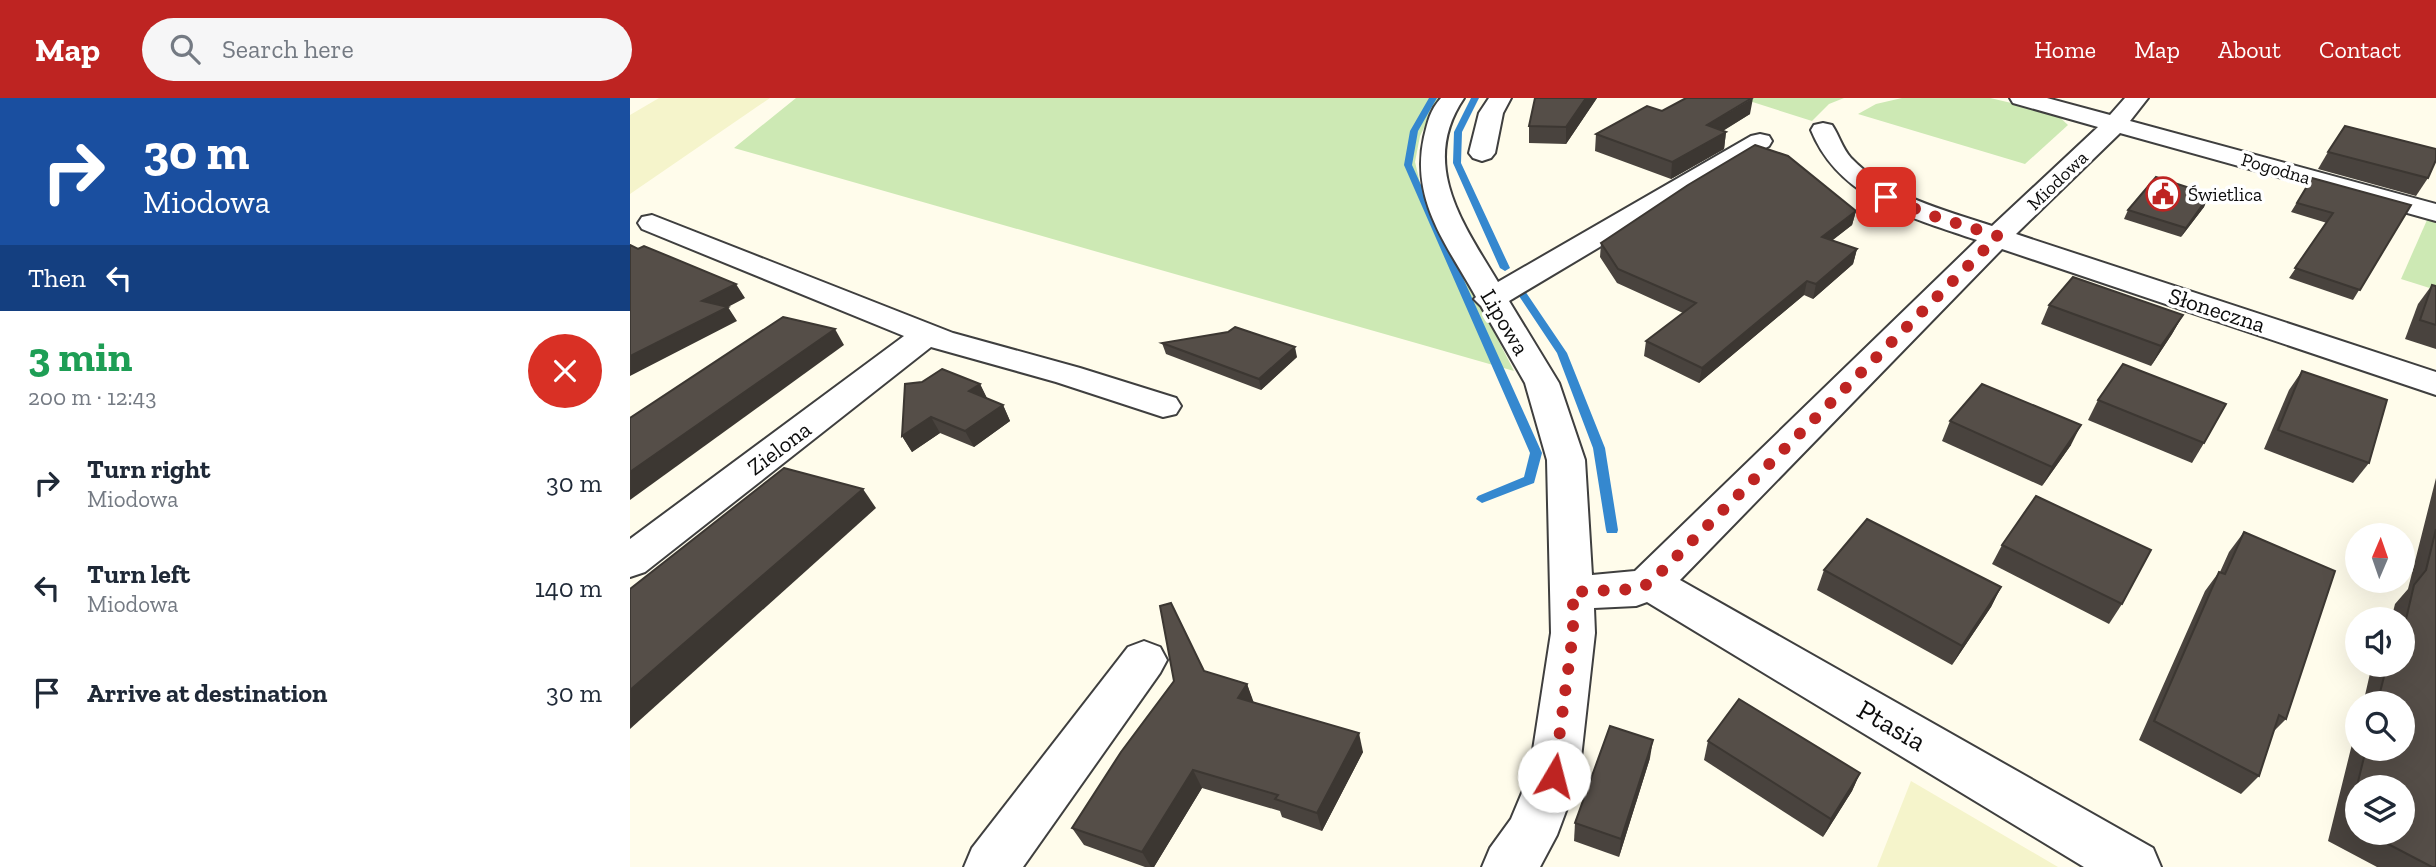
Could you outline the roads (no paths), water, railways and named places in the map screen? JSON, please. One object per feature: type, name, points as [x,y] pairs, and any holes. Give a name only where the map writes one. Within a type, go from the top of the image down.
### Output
[{"type":"street","name":"Lipowa","points":[[1453,98],[1442,111],[1432,158],[1433,181],[1443,214],[1490,299],[1542,383],[1566,460],[1572,573]]},
{"type":"street","points":[[1482,152],[1491,113],[1500,98]]},
{"type":"street","name":"Miodowa","points":[[2021,98],[2127,111]]},
{"type":"street","name":"Miodowa","points":[[1650,583],[2127,111]]},
{"type":"street","name":"Pogodna","points":[[2127,111],[2436,213]]},
{"type":"street","points":[[1823,130],[1828,148],[1843,167],[1886,197],[1930,215],[1998,236]]},
{"type":"street","points":[[1490,299],[1760,141]]},
{"type":"street","points":[[652,223],[928,334],[1163,406]]},
{"type":"street","name":"Słoneczna","points":[[1998,236],[2436,384]]},
{"type":"street","name":"Zielona","points":[[630,561],[928,334]]},
{"type":"street","points":[[1509,867],[1531,835],[1554,776],[1573,633],[1572,573],[1636,589],[1650,583]]},
{"type":"street","name":"Ptasia","points":[[1650,583],[2134,867]]},
{"type":"street","points":[[990,867],[1144,660]]},
{"type":"waterway","points":[[1433,98],[1414,131],[1408,165],[1536,453],[1530,480],[1482,499]]},
{"type":"waterway","points":[[1475,98],[1458,132],[1457,163],[1505,268]]},
{"type":"waterway","points":[[1522,293],[1562,353],[1599,448],[1612,530]]},
{"type":"place","name":"Świetlica","points":[[2163,194]]}]
